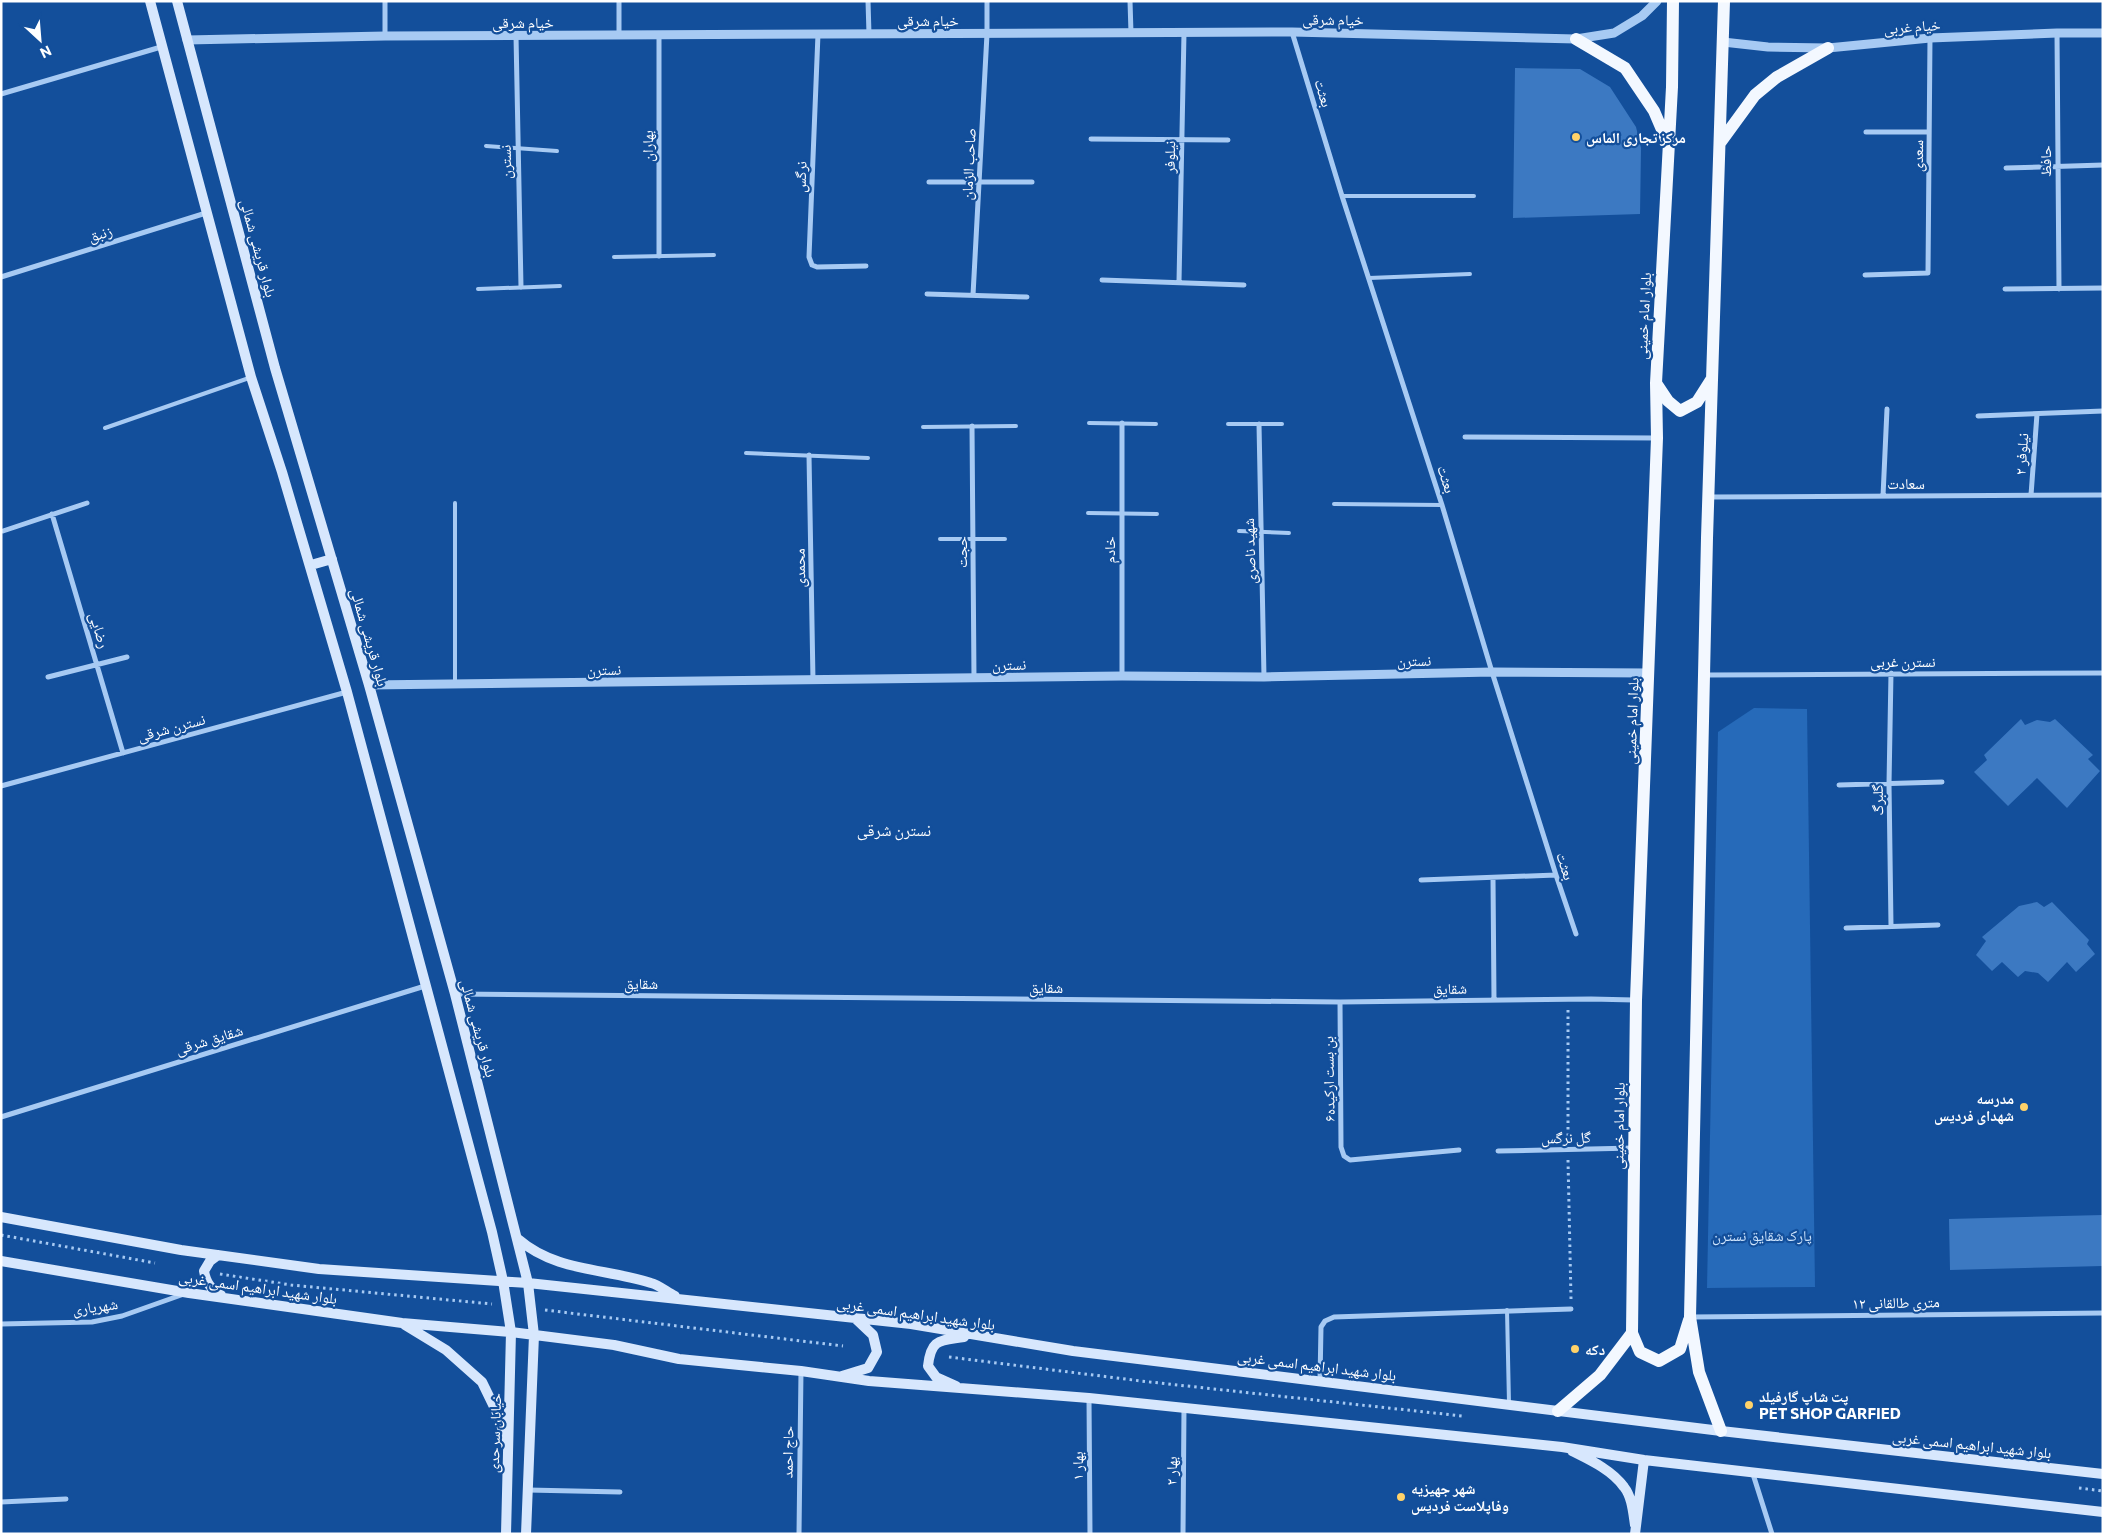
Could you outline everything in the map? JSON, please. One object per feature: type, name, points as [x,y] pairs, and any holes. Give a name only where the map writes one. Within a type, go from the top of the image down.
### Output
[{"type":"main road","points":[[150,1],[251,377],[311,565],[347,692],[490,1222],[503,1281]]},
{"type":"main road","name":"بلوار قریشی شمالی","points":[[177,1],[275,368],[369,685],[455,994],[518,1239],[528,1283],[534,1335]]},
{"type":"main road","name":"بلوار امام خمینی","points":[[1632,1333],[1636,1000],[1657,438],[1656,383],[1672,87],[1674,1]]},
{"type":"main road","points":[[1721,1431],[1700,1372],[1690,1317],[1703,675],[1724,1]]},
{"type":"main road","points":[[1576,39],[1625,68],[1654,111],[1669,148]]},
{"type":"main road","points":[[1720,143],[1755,95],[1777,77],[1828,48]]},
{"type":"main road","points":[[1656,383],[1668,401],[1680,411],[1697,402],[1711,379]]},
{"type":"main road","points":[[311,565],[332,559]]},
{"type":"main road","name":"بلوار شهید ابراهیم اسمی غربی","points":[[1,1217],[181,1250],[319,1269],[528,1283],[911,1324],[973,1336],[1073,1351],[1721,1431],[2103,1474]]},
{"type":"main road","points":[[518,1239],[545,1258],[573,1267],[652,1283],[680,1299]]},
{"type":"main road","points":[[218,1255],[204,1271],[206,1281],[214,1290],[225,1297]]},
{"type":"main road","name":"بلوار شهید ابراهیم اسمی غربی","points":[[1,1261],[189,1293],[402,1323],[534,1335]]},
{"type":"main road","name":"خیابان سرحدی","points":[[503,1281],[512,1332],[506,1534]]},
{"type":"main road","points":[[1558,1411],[1600,1375],[1632,1333],[1640,1352],[1659,1361],[1680,1350],[1690,1317]]},
{"type":"main road","points":[[838,1377],[868,1368],[877,1352],[873,1335],[854,1318]]},
{"type":"main road","points":[[402,1323],[446,1350],[482,1382],[499,1417],[508,1450]]},
{"type":"main road","points":[[526,1534],[534,1335],[614,1345],[679,1359],[801,1371],[838,1377],[964,1390],[1089,1398],[1562,1447],[1644,1460],[2103,1512]]},
{"type":"main road","points":[[964,1390],[936,1378],[928,1366],[930,1350],[939,1341],[973,1336]]},
{"type":"main road","points":[[1562,1447],[1592,1461],[1625,1487],[1630,1500],[1635,1529]]},
{"type":"main road","points":[[1635,1529],[1644,1460]]},
{"type":"street","points":[[384,1],[385,36]]},
{"type":"street","points":[[619,1],[619,35]]},
{"type":"street","points":[[868,1],[869,34]]},
{"type":"street","name":"صاحب الزمان","points":[[974,295],[987,34],[986,1]]},
{"type":"street","points":[[1130,1],[1131,33]]},
{"type":"street","name":"خیام شرقی","points":[[187,40],[385,36],[1292,32],[1576,39],[1614,32],[1642,16],[1657,1]]},
{"type":"street","name":"بعثت","points":[[1292,32],[1342,196],[1442,505],[1492,672],[1576,934]]},
{"type":"street","name":"نیلوفر","points":[[1179,282],[1184,33]]},
{"type":"street","name":"حافظ","points":[[2057,33],[2058,289]]},
{"type":"street","name":"خیام غربی","points":[[1723,42],[1768,47],[1828,48],[1930,38],[2103,33]]},
{"type":"street","name":"نرگس","points":[[818,34],[809,257],[812,264],[817,267],[866,266]]},
{"type":"street","name":"بهاران","points":[[659,35],[659,256]]},
{"type":"street","name":"نسترن","points":[[516,36],[521,287]]},
{"type":"street","name":"سعدی","points":[[1865,275],[1928,273],[1930,38]]},
{"type":"street","points":[[1,94],[162,47]]},
{"type":"street","points":[[1866,132],[1929,132]]},
{"type":"street","points":[[1091,139],[1228,140]]},
{"type":"street","points":[[2006,168],[2103,165]]},
{"type":"street","points":[[929,182],[1032,182]]},
{"type":"street","name":"زنبق","points":[[1,277],[206,213]]},
{"type":"street","points":[[1102,280],[1244,285]]},
{"type":"street","points":[[2005,289],[2103,288]]},
{"type":"street","points":[[927,294],[1026,297]]},
{"type":"street","points":[[1883,496],[1886,409]]},
{"type":"street","points":[[1978,416],[2103,412]]},
{"type":"street","name":"نیلوفر ۲","points":[[2031,495],[2037,414]]},
{"type":"street","name":"خادم","points":[[1122,423],[1122,676]]},
{"type":"street","name":"شهید ناصری","points":[[1259,424],[1264,677]]},
{"type":"street","name":"حجت","points":[[972,426],[974,678]]},
{"type":"street","points":[[1465,437],[1657,438]]},
{"type":"street","name":"محمدی","points":[[809,455],[813,680]]},
{"type":"street","name":"سعادت","points":[[1709,497],[2103,495]]},
{"type":"street","points":[[3,530],[87,504]]},
{"type":"street","name":"رضایی","points":[[52,514],[124,753]]},
{"type":"street","points":[[48,678],[127,657]]},
{"type":"street","name":"نسترن","points":[[369,685],[1122,676],[1264,677],[1492,672],[1649,673]]},
{"type":"street","name":"گلبرگ","points":[[1891,673],[1889,784],[1892,926]]},
{"type":"street","name":"نسترن غربی","points":[[1703,675],[2103,673]]},
{"type":"street","name":"نسترن شرقی","points":[[1,786],[347,692]]},
{"type":"street","points":[[1840,785],[1942,782]]},
{"type":"street","points":[[1421,880],[1556,875]]},
{"type":"street","points":[[1493,878],[1494,1000]]},
{"type":"street","points":[[1846,928],[1938,925]]},
{"type":"street","name":"شقایق شرقی","points":[[1,1117],[425,986]]},
{"type":"street","name":"شقایق","points":[[455,994],[1340,1002],[1636,1000]]},
{"type":"street","name":"بن بست ارکیده۶","points":[[1340,1002],[1341,1147],[1344,1156],[1350,1160],[1459,1150]]},
{"type":"street","name":"گل نرگس","points":[[1498,1151],[1634,1148]]},
{"type":"street","name":"شهریاری","points":[[1,1324],[92,1322],[122,1316],[189,1293]]},
{"type":"street","points":[[1320,1380],[1321,1327],[1325,1321],[1334,1317],[1571,1309]]},
{"type":"street","name":"۱۲ متری طالقانی","points":[[1690,1317],[2103,1313]]},
{"type":"street","name":"حاج احمد","points":[[798,1534],[801,1371]]},
{"type":"street","name":"بهار ۱","points":[[1089,1398],[1090,1534]]},
{"type":"street","name":"بهار ۲","points":[[1182,1534],[1184,1408]]},
{"type":"street","points":[[1751,1471],[1772,1534]]},
{"type":"street","points":[[528,1490],[620,1492]]},
{"type":"street","points":[[1,1502],[66,1499]]},
{"type":"lane","points":[[486,146],[557,150]]},
{"type":"lane","points":[[1342,196],[1474,196]]},
{"type":"lane","points":[[614,256],[714,255]]},
{"type":"lane","points":[[1369,278],[1470,274]]},
{"type":"lane","points":[[478,289],[560,286]]},
{"type":"lane","points":[[105,428],[251,377]]},
{"type":"lane","points":[[1089,423],[1156,424]]},
{"type":"lane","points":[[1228,424],[1282,424]]},
{"type":"lane","points":[[924,427],[1016,426]]},
{"type":"lane","points":[[746,453],[868,458]]},
{"type":"lane","points":[[454,503],[455,684]]},
{"type":"lane","points":[[1334,504],[1442,505]]},
{"type":"lane","points":[[1088,513],[1157,514]]},
{"type":"lane","points":[[1239,532],[1289,534]]},
{"type":"lane","points":[[940,539],[1005,539]]},
{"type":"lane","points":[[1507,1310],[1509,1405]]},
{"type":"path","points":[[532,1308],[843,1346]]},
{"type":"green space","name":"پارک شقایق نسترن","points":[[1754,708],[1807,709],[1815,1287],[1707,1288],[1718,732]]},
{"type":"building","name":"مرکز تجاری الماس","points":[[1515,68],[1580,69],[1610,87],[1636,127],[1641,148],[1640,214],[1513,218]]},
{"type":"building","points":[[2021,719],[2025,725],[2037,720],[2050,722],[2055,719],[2093,755],[2088,759],[2100,771],[2067,808],[2037,778],[2008,806],[1974,772],[1987,760],[1984,755]]},
{"type":"building","points":[[2037,902],[2044,907],[2052,902],[2089,940],[2087,944],[2095,954],[2076,972],[2067,962],[2048,982],[2038,973],[2025,971],[2018,977],[2002,962],[1992,971],[1976,955],[1986,941],[1982,937],[2019,906]]},
{"type":"building","points":[[2103,1215],[2103,1266],[1950,1270],[1949,1219]]},
{"type":"place","name":"مرکز تجاری الماس","points":[[1576,137]]},
{"type":"place","name":"مدرسه شهدای فردیس","points":[[2024,1107]]},
{"type":"place","name":"دکه","points":[[1575,1349]]},
{"type":"place","name":"پت شاپ گارفیلد PET SHOP GARFIED","points":[[1749,1405]]},
{"type":"place","name":"شهر جهیزیه وفاپلاست فردیس","points":[[1401,1497]]},
{"type":"district","name":"نسترن شرقی","points":[[894,829]]}]
